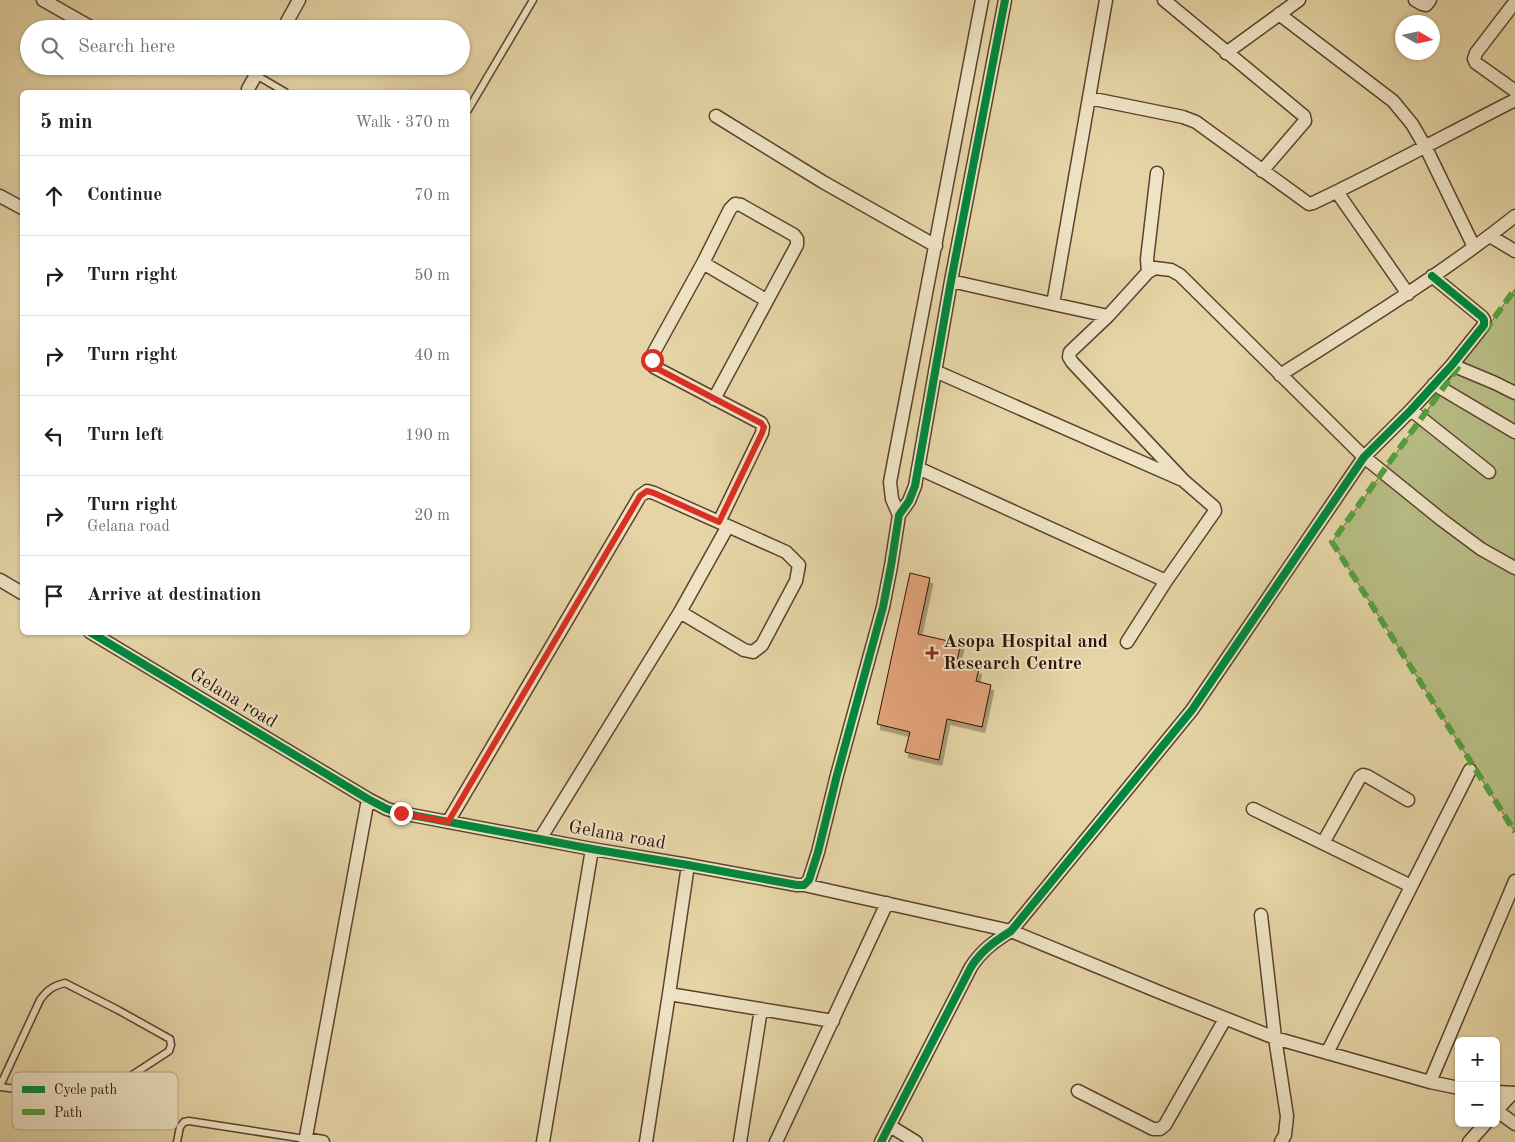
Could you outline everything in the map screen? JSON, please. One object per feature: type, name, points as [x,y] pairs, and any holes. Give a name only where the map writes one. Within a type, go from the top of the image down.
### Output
[{"type":"street","points":[[43,0],[78,20]]},
{"type":"street","points":[[288,20],[299,0]]},
{"type":"street","points":[[899,515],[892,499],[890,482],[982,0]]},
{"type":"street","points":[[804,884],[809,880],[818,852],[883,607],[899,515],[909,501],[914,486],[1005,0]]},
{"type":"street","points":[[1053,304],[1106,0]]},
{"type":"street","points":[[1164,0],[1304,116],[1305,121],[1262,171]]},
{"type":"street","points":[[1415,0],[1426,5],[1430,0]]},
{"type":"street","points":[[1226,53],[1279,14],[1292,2]]},
{"type":"street","points":[[1515,2],[1476,53],[1474,59],[1476,64],[1515,91]]},
{"type":"street","points":[[1279,14],[1393,100],[1412,124],[1426,148],[1474,247]]},
{"type":"street","points":[[248,89],[256,75]]},
{"type":"street","points":[[1089,98],[1174,115],[1196,122],[1309,204],[1313,204],[1426,148],[1454,131],[1515,100]]},
{"type":"street","points":[[716,116],[822,182],[936,246]]},
{"type":"street","points":[[1148,272],[1147,259],[1158,173]]},
{"type":"street","points":[[1337,192],[1408,294]]},
{"type":"street","points":[[0,196],[20,207]]},
{"type":"street","points":[[540,840],[680,612],[724,524],[764,427],[761,423],[714,399],[654,367],[652,360],[654,352],[703,263],[730,209],[735,204],[742,205],[794,235],[797,239],[797,245],[714,399]]},
{"type":"street","points":[[1280,375],[1408,294],[1515,216]]},
{"type":"street","points":[[1490,236],[1515,251]]},
{"type":"street","points":[[703,263],[766,300]]},
{"type":"street","points":[[1127,642],[1166,581],[1215,511],[1214,507],[1184,481],[1069,357],[1070,352],[1108,316],[1148,272],[1155,268],[1171,270],[1180,275],[1364,457],[1481,549],[1515,568]]},
{"type":"street","points":[[882,1142],[971,966],[978,956],[1011,931],[1192,710],[1364,457],[1452,365],[1484,325],[1484,320],[1432,276]]},
{"type":"street","points":[[951,281],[1108,316]]},
{"type":"street","points":[[1452,365],[1515,393]]},
{"type":"street","points":[[935,371],[1184,481]]},
{"type":"street","points":[[1434,384],[1515,432]]},
{"type":"street","points":[[1410,410],[1490,472]]},
{"type":"street","points":[[918,468],[1166,581]]},
{"type":"street","points":[[448,822],[640,496],[647,491],[654,493],[786,552],[799,565],[796,581],[762,645],[753,652],[744,650],[680,612]]},
{"type":"street","points":[[0,580],[20,592]]},
{"type":"street","name":"Gelana road","points":[[95,635],[387,809],[540,840],[797,885],[804,884],[1011,931],[1275,1038],[1430,1082],[1455,1087]]},
{"type":"street","points":[[1327,1053],[1470,770]]},
{"type":"street","points":[[1323,843],[1360,777],[1363,775],[1408,800]]},
{"type":"street","points":[[323,1142],[305,1141],[368,799]]},
{"type":"street","points":[[1253,809],[1411,886]]},
{"type":"street","points":[[544,1142],[592,849]]},
{"type":"street","points":[[646,1142],[688,865]]},
{"type":"street","points":[[1430,1082],[1515,881]]},
{"type":"street","points":[[776,1142],[887,903]]},
{"type":"street","points":[[1261,915],[1275,1038],[1287,1116],[1285,1135],[1282,1142]]},
{"type":"street","points":[[669,994],[761,1008],[833,1022]]},
{"type":"street","points":[[740,1142],[761,1008]]},
{"type":"street","points":[[1078,1091],[1153,1129],[1160,1129],[1165,1125],[1225,1019]]},
{"type":"street","points":[[1500,1108],[1509,1097]]},
{"type":"street","points":[[1500,1113],[1515,1124]]},
{"type":"street","points":[[890,1126],[916,1142]]},
{"type":"street","points":[[1469,1142],[1482,1127]]},
{"type":"lane","points":[[470,107],[533,0]]},
{"type":"lane","points":[[263,75],[282,90]]},
{"type":"lane","points":[[0,1087],[40,1000],[47,990],[65,983],[170,1039],[169,1051],[137,1072]]},
{"type":"lane","points":[[177,1142],[180,1127],[184,1122],[189,1121],[305,1141]]},
{"type":"green space","points":[[1515,289],[1515,832],[1332,542]]},
{"type":"building","points":[[910,573],[930,578],[918,634],[961,644],[956,664],[979,669],[976,681],[991,685],[982,727],[947,719],[939,760],[905,752],[910,732],[877,724]]},
{"type":"marked path","points":[[1484,332],[1515,289]]},
{"type":"marked path","points":[[1459,366],[1332,542],[1515,832]]},
{"type":"cycle path","points":[[95,635],[387,809],[592,849],[804,885],[809,880],[818,852],[883,607],[899,515],[909,501],[915,486],[951,281],[1005,0]]},
{"type":"cycle path","points":[[881,1142],[975,961],[989,946],[1011,931],[1192,710],[1364,457],[1452,365],[1484,325],[1482,317],[1432,276]]},
{"type":"place","name":"Asopa Hospital and Research Centre","points":[[932,653]]},
{"type":"route","points":[[401,813],[448,822],[640,496],[647,491],[654,493],[719,522],[764,427],[761,423],[654,367],[652,360]]}]
